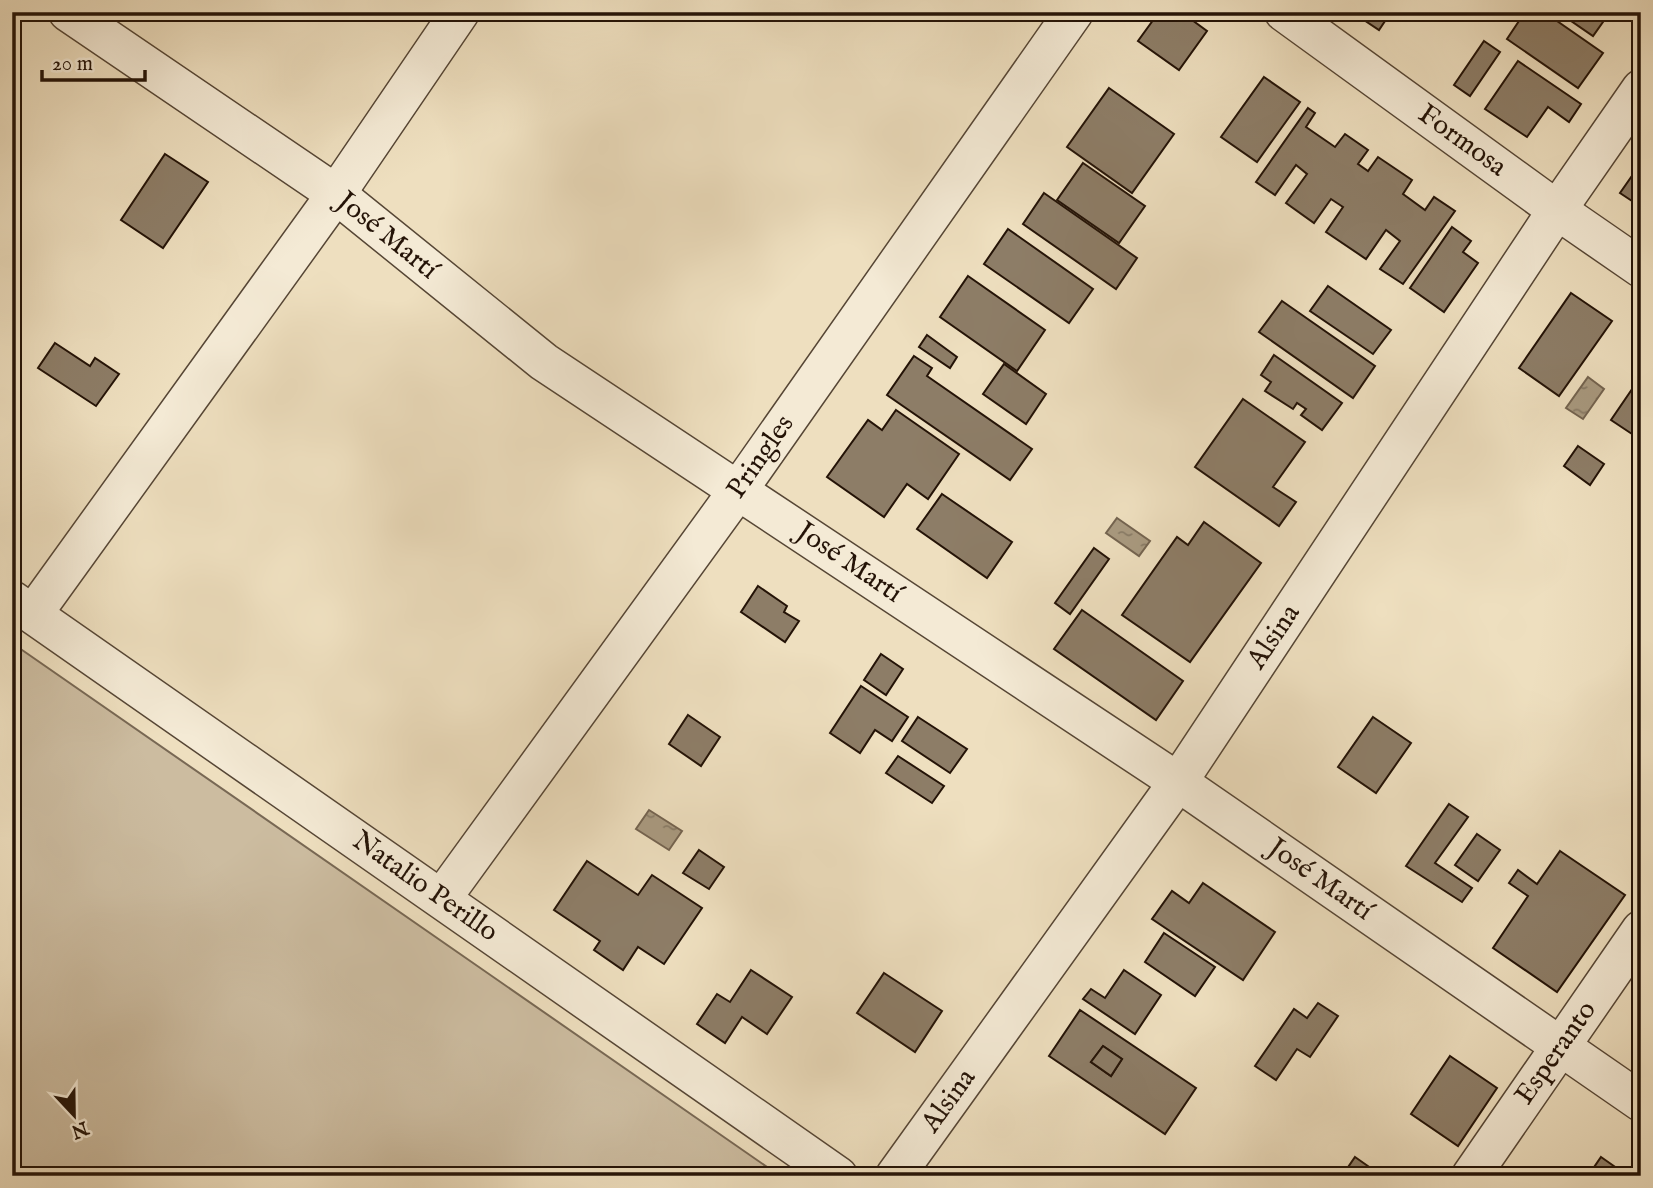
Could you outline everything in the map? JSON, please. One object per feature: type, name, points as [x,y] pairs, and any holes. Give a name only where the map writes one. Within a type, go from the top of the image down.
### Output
[{"type":"street","name":"José Martí","points":[[68,12],[336,194],[544,362],[1178,782],[1641,1102]]},
{"type":"street","points":[[22,607],[336,194],[460,12]]},
{"type":"street","name":"Pringles","points":[[442,898],[739,489],[1074,12]]},
{"type":"street","name":"Formosa","points":[[1284,12],[1641,268]]},
{"type":"street","name":"Alsina","points":[[895,1176],[1178,782],[1557,210],[1641,89]]},
{"type":"street","name":"Natalio Perillo","points":[[22,607],[838,1176]]},
{"type":"street","name":"Esperanto","points":[[1471,1176],[1641,930]]},
{"type":"shaded area","points":[[12,643],[780,1176],[12,1176]]},
{"type":"water","points":[[1588,377],[1604,389],[1583,419],[1566,408]]},
{"type":"water","points":[[1117,518],[1150,541],[1139,556],[1106,533]]},
{"type":"water","points":[[649,810],[682,831],[669,850],[636,829]]},
{"type":"building","points":[[1159,12],[1181,12],[1207,31],[1179,70],[1138,41]]},
{"type":"building","points":[[1352,12],[1391,12],[1379,30]]},
{"type":"building","points":[[1525,12],[1544,12],[1603,53],[1578,88],[1507,39]]},
{"type":"building","points":[[1558,12],[1610,12],[1593,36]]},
{"type":"building","points":[[1484,41],[1500,52],[1470,96],[1454,85]]},
{"type":"building","points":[[1518,61],[1581,104],[1569,122],[1548,107],[1527,137],[1485,109]]},
{"type":"building","points":[[1264,77],[1300,102],[1257,162],[1221,137]]},
{"type":"building","points":[[1109,88],[1174,134],[1132,193],[1067,147]]},
{"type":"building","points":[[1308,108],[1315,113],[1306,127],[1335,147],[1345,134],[1368,150],[1358,164],[1368,171],[1378,157],[1412,180],[1403,194],[1425,210],[1434,197],[1455,211],[1403,284],[1380,269],[1400,241],[1386,230],[1366,259],[1326,232],[1343,207],[1331,199],[1314,223],[1286,203],[1307,174],[1296,165],[1275,195],[1256,182]]},
{"type":"building","points":[[165,154],[208,182],[163,248],[121,220]]},
{"type":"building","points":[[1083,163],[1145,206],[1119,243],[1057,200]]},
{"type":"building","points":[[1641,163],[1641,207],[1620,193]]},
{"type":"building","points":[[1044,193],[1137,258],[1116,289],[1023,224]]},
{"type":"building","points":[[1452,227],[1471,241],[1463,252],[1478,263],[1444,312],[1410,288]]},
{"type":"building","points":[[1008,229],[1093,289],[1069,323],[984,264]]},
{"type":"building","points":[[968,276],[1045,330],[1017,371],[940,317]]},
{"type":"building","points":[[1328,286],[1391,330],[1373,354],[1310,311]]},
{"type":"building","points":[[1571,293],[1612,321],[1559,396],[1519,368]]},
{"type":"building","points":[[1282,301],[1375,366],[1353,398],[1259,332]]},
{"type":"building","points":[[927,335],[957,357],[950,368],[919,347]]},
{"type":"building","points":[[55,343],[90,366],[95,358],[119,374],[96,406],[38,368]]},
{"type":"building","points":[[1274,355],[1342,403],[1322,430],[1301,415],[1306,409],[1297,403],[1293,409],[1265,391],[1271,382],[1261,375]]},
{"type":"building","points":[[914,356],[932,368],[927,376],[1032,449],[1010,480],[887,395]]},
{"type":"building","points":[[1004,364],[1046,394],[1026,424],[983,394]]},
{"type":"building","points":[[1641,376],[1641,440],[1611,420]]},
{"type":"building","points":[[1243,399],[1305,442],[1273,487],[1296,502],[1279,526],[1195,467]]},
{"type":"building","points":[[896,410],[959,454],[928,499],[907,484],[884,517],[827,477],[868,420],[882,430]]},
{"type":"building","points":[[1578,446],[1604,464],[1590,485],[1564,466]]},
{"type":"building","points":[[942,494],[1012,542],[987,578],[917,529]]},
{"type":"building","points":[[1204,522],[1261,563],[1190,662],[1122,615],[1177,537],[1188,545]]},
{"type":"building","points":[[1094,548],[1109,559],[1070,614],[1055,603]]},
{"type":"building","points":[[758,586],[787,606],[784,612],[799,621],[785,642],[741,612]]},
{"type":"building","points":[[1082,610],[1183,681],[1156,720],[1054,649]]},
{"type":"building","points":[[881,654],[903,669],[886,695],[864,680]]},
{"type":"building","points":[[861,686],[908,717],[892,741],[875,730],[860,753],[830,733]]},
{"type":"building","points":[[688,715],[720,737],[701,766],[669,744]]},
{"type":"building","points":[[918,717],[967,749],[950,773],[902,741]]},
{"type":"building","points":[[1373,717],[1411,743],[1376,793],[1338,767]]},
{"type":"building","points":[[898,756],[944,786],[932,803],[886,773]]},
{"type":"building","points":[[1449,804],[1468,817],[1435,863],[1472,888],[1462,902],[1406,866]]},
{"type":"building","points":[[1477,834],[1500,850],[1478,881],[1455,865]]},
{"type":"building","points":[[699,850],[724,867],[709,889],[683,873]]},
{"type":"building","points":[[1560,851],[1625,895],[1557,992],[1493,948],[1528,896],[1509,883],[1518,870],[1537,884]]},
{"type":"building","points":[[587,861],[638,895],[652,875],[702,908],[664,964],[638,947],[623,970],[594,950],[600,941],[554,910]]},
{"type":"building","points":[[1203,883],[1275,932],[1243,980],[1152,919],[1172,891],[1189,903]]},
{"type":"building","points":[[1164,933],[1215,967],[1195,996],[1145,962]]},
{"type":"building","points":[[751,970],[792,997],[767,1034],[742,1017],[725,1043],[697,1024],[717,994],[730,1002]]},
{"type":"building","points":[[1124,970],[1161,995],[1135,1034],[1083,999],[1091,989],[1105,998]]},
{"type":"building","points":[[884,973],[942,1011],[915,1052],[857,1013]]},
{"type":"building","points":[[1318,1003],[1338,1016],[1310,1057],[1297,1049],[1276,1080],[1255,1066],[1294,1009],[1307,1018]]},
{"type":"building","points":[[1080,1010],[1196,1088],[1165,1134],[1049,1056]],"holes":[[[1103,1046],[1122,1059],[1111,1076],[1091,1062]]]},
{"type":"building","points":[[1103,1046],[1122,1059],[1111,1076],[1091,1062]]},
{"type":"building","points":[[1450,1056],[1497,1088],[1458,1146],[1411,1114]]},
{"type":"building","points":[[1355,1157],[1382,1176],[1342,1176]]},
{"type":"building","points":[[1601,1157],[1628,1176],[1588,1176]]}]
